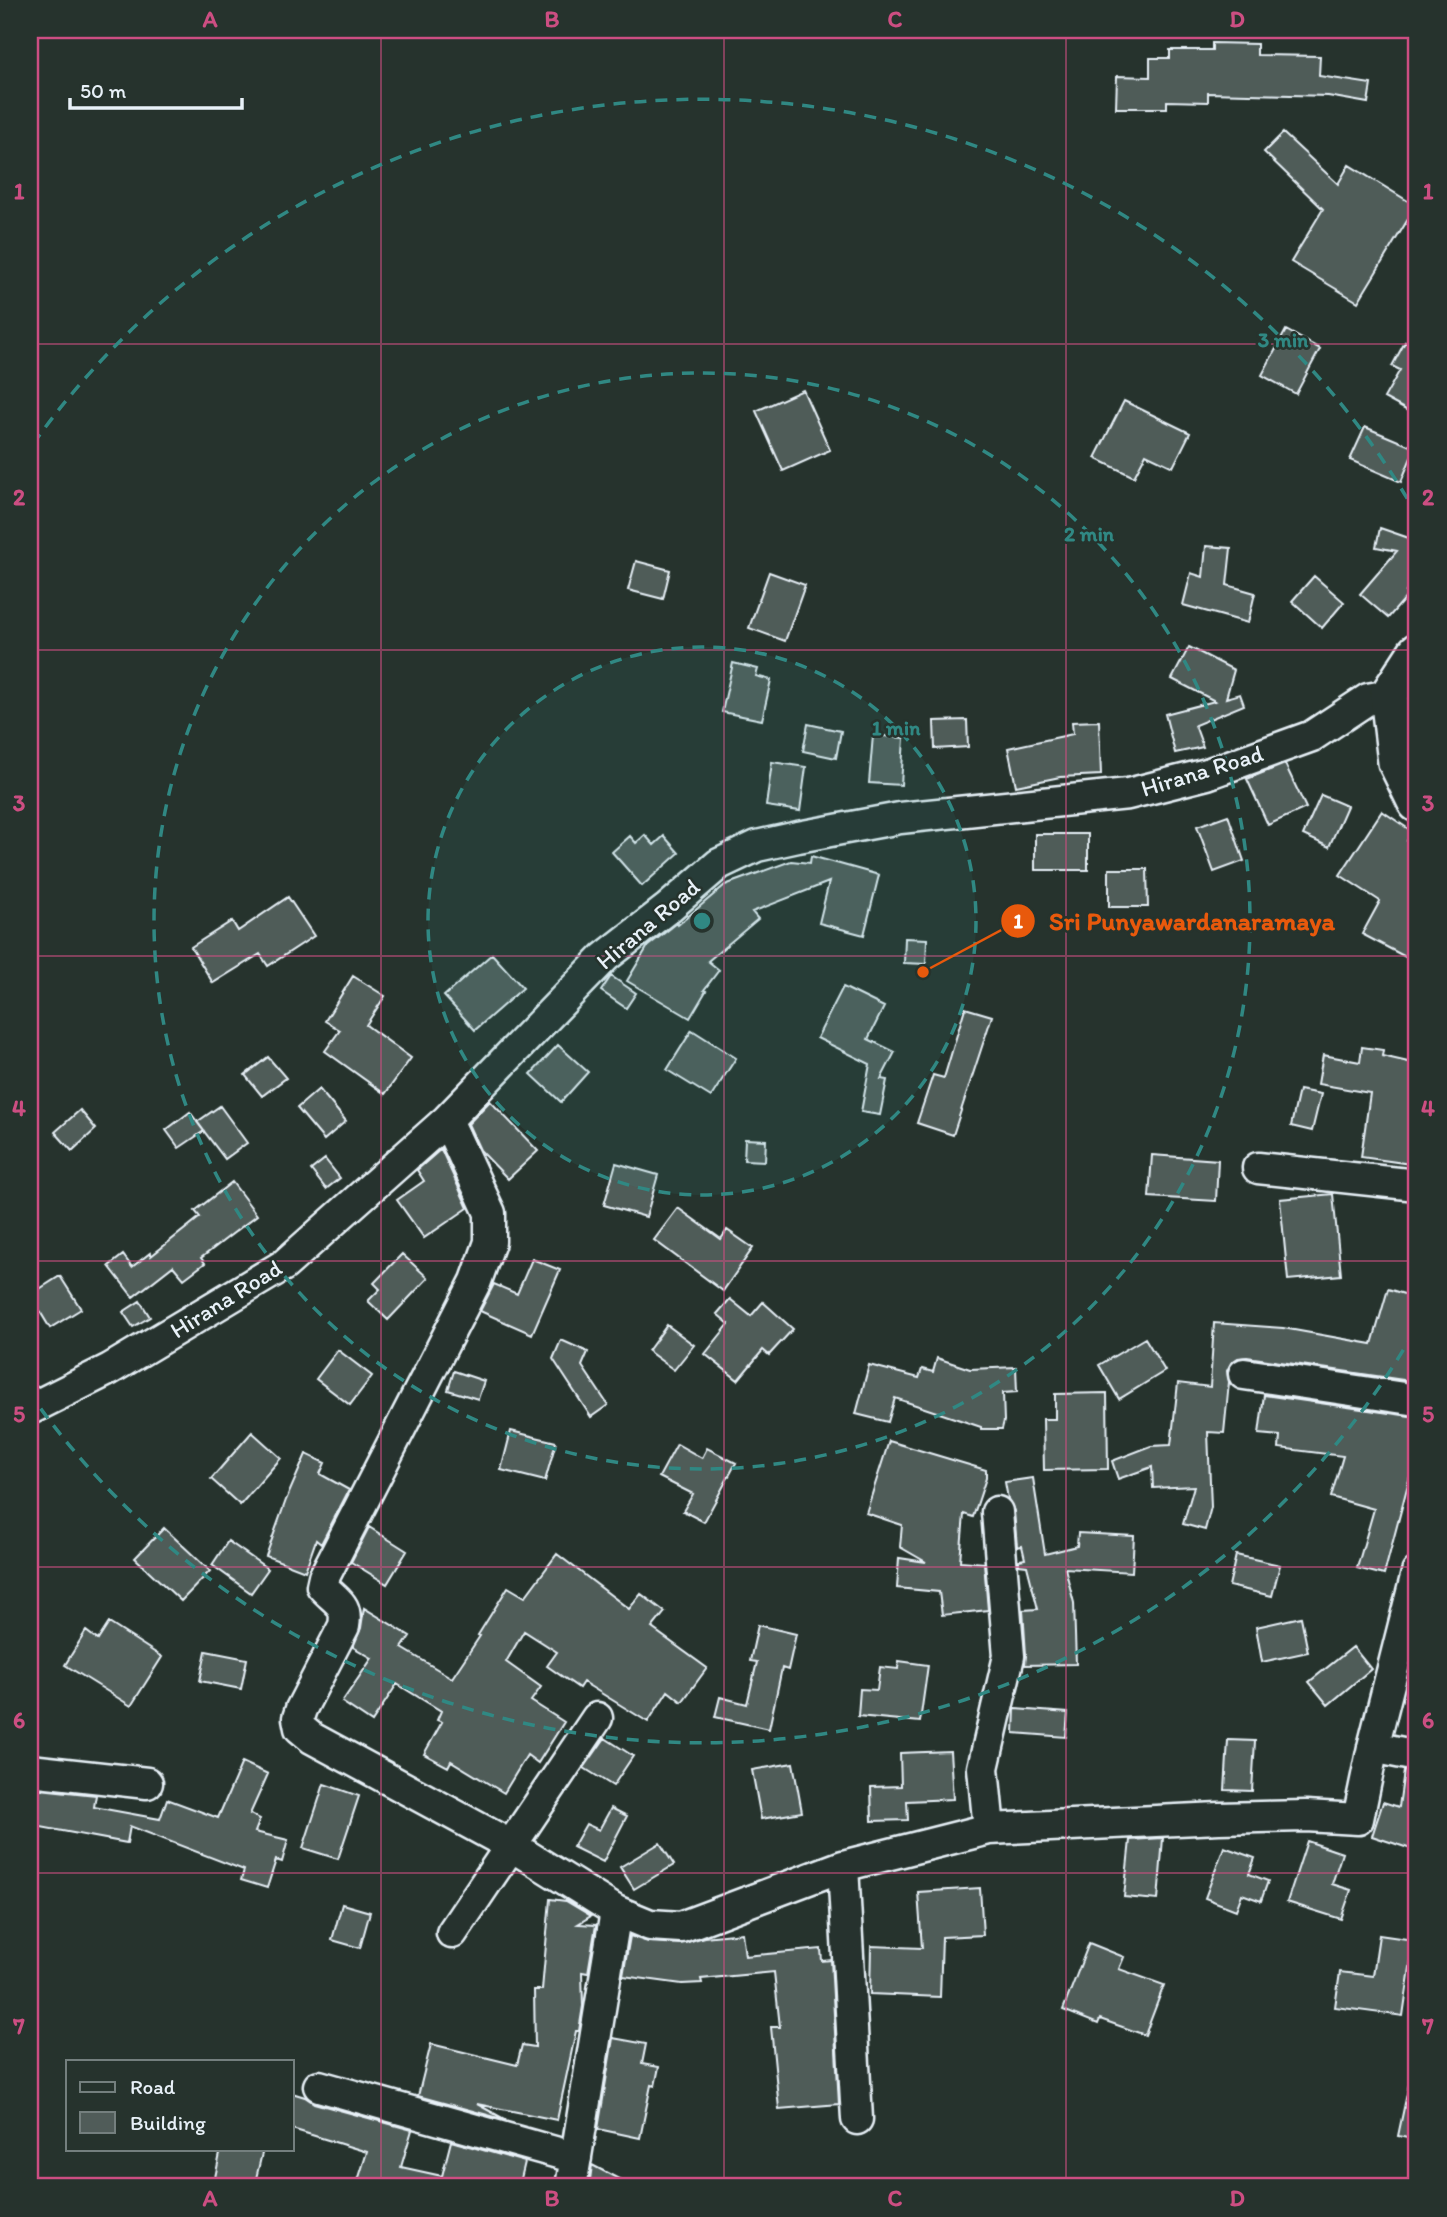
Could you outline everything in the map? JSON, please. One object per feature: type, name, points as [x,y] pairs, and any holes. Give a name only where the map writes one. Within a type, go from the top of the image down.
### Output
[{"type":"main road","points":[[1417,652],[1389,695],[1397,762],[1417,803]]},
{"type":"street","name":"Hirana Road","points":[[30,1409],[110,1369],[284,1265],[447,1120],[605,957],[719,864],[757,846],[900,818],[1128,794],[1207,774],[1312,736],[1368,698],[1389,695]]},
{"type":"street","points":[[447,1120],[490,1213],[490,1242],[476,1281],[324,1577],[322,1586],[343,1607],[346,1614],[344,1626],[298,1718],[300,1728],[312,1738],[510,1845],[616,1911],[650,1925],[681,1927],[843,1866],[989,1829],[1219,1818],[1306,1816],[1358,1819],[1417,1573]]},
{"type":"street","points":[[1258,1168],[1417,1185]]},
{"type":"street","points":[[1244,1374],[1417,1400]]},
{"type":"street","points":[[989,1829],[984,1768],[1009,1656],[997,1512]]},
{"type":"street","points":[[452,1933],[597,1718]]},
{"type":"street","points":[[1373,1748],[1417,1756]]},
{"type":"street","points":[[30,1770],[147,1783]]},
{"type":"street","points":[[843,1866],[857,2119]]},
{"type":"street","points":[[571,2187],[616,1911]]},
{"type":"street","points":[[319,2087],[576,2158]]},
{"type":"building","points":[[1212,43],[1257,44],[1257,55],[1320,56],[1319,76],[1371,84],[1368,103],[1328,96],[1208,93],[1208,102],[1167,101],[1167,108],[1116,108],[1117,76],[1150,77],[1150,58],[1170,58],[1170,50],[1212,50]]},
{"type":"building","points":[[1283,133],[1338,184],[1349,165],[1416,206],[1358,302],[1291,262],[1323,209],[1264,152]]},
{"type":"building","points":[[1286,330],[1320,349],[1296,394],[1262,375]]},
{"type":"building","points":[[1417,337],[1417,416],[1384,398],[1400,370],[1392,366],[1405,342],[1412,346]]},
{"type":"building","points":[[803,390],[830,450],[783,471],[756,411]]},
{"type":"building","points":[[1124,401],[1190,433],[1173,467],[1146,454],[1134,477],[1095,458]]},
{"type":"building","points":[[1365,427],[1415,448],[1401,482],[1350,460]]},
{"type":"building","points":[[1380,528],[1409,538],[1417,529],[1417,579],[1406,592],[1409,594],[1388,618],[1360,594],[1397,551],[1376,547]]},
{"type":"building","points":[[1206,546],[1231,548],[1227,585],[1255,593],[1248,623],[1183,605],[1191,573],[1203,577]]},
{"type":"building","points":[[636,561],[670,570],[663,599],[628,590]]},
{"type":"building","points":[[769,572],[805,585],[785,641],[749,628]]},
{"type":"building","points":[[1314,576],[1344,602],[1322,628],[1292,601]]},
{"type":"building","points":[[1189,647],[1234,670],[1226,698],[1240,694],[1244,705],[1195,725],[1203,747],[1175,753],[1165,714],[1215,701],[1172,679]]},
{"type":"building","points":[[733,663],[758,669],[756,676],[771,680],[762,720],[722,712]]},
{"type":"building","points":[[967,720],[968,747],[935,749],[934,721]]},
{"type":"building","points":[[1099,721],[1101,775],[1060,777],[1016,786],[1008,748],[1073,734],[1072,722]]},
{"type":"building","points":[[808,724],[841,731],[836,758],[803,751]]},
{"type":"building","points":[[873,735],[904,738],[901,785],[869,783]]},
{"type":"building","points":[[772,762],[806,767],[800,811],[766,806]]},
{"type":"building","points":[[1285,764],[1306,808],[1268,825],[1247,779]]},
{"type":"building","points":[[1321,795],[1347,806],[1329,847],[1303,835]]},
{"type":"building","points":[[1382,811],[1413,832],[1407,841],[1417,847],[1417,963],[1362,934],[1380,901],[1340,875]]},
{"type":"building","points":[[1228,815],[1244,861],[1214,872],[1197,826]]},
{"type":"building","points":[[1035,834],[1088,834],[1088,870],[1035,870]]},
{"type":"building","points":[[645,835],[654,845],[664,836],[679,853],[642,886],[612,852],[630,836],[636,843]]},
{"type":"building","points":[[811,856],[879,875],[864,935],[819,923],[829,882],[752,912],[758,919],[708,961],[719,970],[704,990],[706,991],[690,1018],[627,981],[648,946],[677,923],[678,925],[725,885],[791,861],[810,863]]},
{"type":"building","points":[[1109,869],[1147,869],[1148,907],[1109,907]]},
{"type":"building","points":[[288,897],[314,936],[268,966],[260,954],[213,983],[191,947],[232,921],[238,931]]},
{"type":"building","points":[[905,938],[927,939],[926,964],[904,963]]},
{"type":"building","points":[[492,954],[523,988],[475,1030],[444,996]]},
{"type":"building","points":[[353,976],[385,996],[366,1025],[411,1058],[385,1094],[325,1051],[340,1030],[325,1021]]},
{"type":"building","points":[[611,976],[636,993],[626,1008],[601,991]]},
{"type":"building","points":[[843,987],[884,1007],[868,1039],[895,1052],[881,1079],[887,1080],[880,1115],[861,1112],[870,1064],[817,1038]]},
{"type":"building","points":[[965,1008],[992,1016],[953,1135],[917,1123],[933,1075],[944,1078]]},
{"type":"building","points":[[692,1030],[736,1058],[711,1097],[667,1070]]},
{"type":"building","points":[[558,1045],[588,1072],[561,1102],[531,1074]]},
{"type":"building","points":[[1362,1047],[1383,1050],[1382,1056],[1417,1064],[1417,1122],[1411,1164],[1361,1157],[1370,1093],[1318,1084],[1323,1055],[1360,1062]]},
{"type":"building","points":[[268,1057],[286,1078],[262,1096],[245,1075]]},
{"type":"building","points":[[319,1089],[346,1121],[324,1140],[297,1108]]},
{"type":"building","points":[[1299,1090],[1321,1094],[1312,1131],[1291,1126]]},
{"type":"building","points":[[490,1101],[538,1151],[508,1179],[480,1150],[468,1124]]},
{"type":"building","points":[[220,1106],[247,1143],[225,1159],[197,1122]]},
{"type":"building","points":[[80,1110],[96,1129],[72,1151],[55,1132]]},
{"type":"building","points":[[190,1112],[204,1131],[179,1148],[166,1130]]},
{"type":"building","points":[[745,1139],[766,1140],[765,1161],[744,1160]]},
{"type":"building","points":[[441,1149],[468,1208],[424,1238],[397,1200],[424,1181],[417,1170]]},
{"type":"building","points":[[1152,1155],[1218,1160],[1216,1201],[1149,1197]]},
{"type":"building","points":[[325,1159],[340,1178],[326,1189],[311,1170]]},
{"type":"building","points":[[616,1163],[658,1175],[646,1217],[604,1205]]},
{"type":"building","points":[[232,1182],[257,1215],[201,1258],[205,1263],[184,1279],[173,1266],[133,1297],[109,1266],[123,1255],[132,1267],[150,1253],[151,1256],[200,1217],[195,1211]]},
{"type":"building","points":[[1333,1194],[1341,1275],[1288,1280],[1280,1199]]},
{"type":"building","points":[[678,1208],[721,1239],[727,1230],[753,1248],[723,1291],[654,1240]]},
{"type":"building","points":[[402,1254],[428,1278],[388,1320],[368,1301],[380,1289],[374,1283]]},
{"type":"building","points":[[532,1259],[560,1270],[532,1334],[480,1311],[494,1284],[517,1294]]},
{"type":"building","points":[[60,1276],[81,1309],[50,1328],[30,1295]]},
{"type":"building","points":[[1388,1289],[1417,1298],[1417,1382],[1247,1357],[1238,1358],[1231,1363],[1227,1371],[1229,1382],[1224,1433],[1208,1432],[1211,1507],[1205,1530],[1183,1524],[1194,1486],[1153,1488],[1152,1467],[1118,1479],[1112,1461],[1151,1446],[1171,1445],[1178,1383],[1210,1387],[1214,1323],[1283,1328],[1372,1344]]},
{"type":"building","points":[[730,1299],[751,1316],[763,1302],[793,1329],[769,1355],[763,1350],[738,1380],[705,1354],[729,1324],[717,1314]]},
{"type":"building","points":[[140,1301],[150,1317],[133,1327],[123,1312]]},
{"type":"building","points":[[667,1325],[694,1345],[674,1370],[648,1351]]},
{"type":"building","points":[[1145,1338],[1165,1371],[1119,1399],[1099,1365]]},
{"type":"building","points":[[561,1340],[588,1352],[582,1366],[608,1405],[591,1417],[553,1359]]},
{"type":"building","points":[[338,1350],[372,1376],[350,1405],[316,1379]]},
{"type":"building","points":[[937,1358],[970,1369],[1016,1367],[1017,1392],[1003,1393],[1002,1429],[981,1429],[895,1398],[888,1422],[856,1414],[869,1365],[919,1378],[922,1369],[933,1372]]},
{"type":"building","points":[[454,1371],[484,1381],[478,1399],[448,1390]]},
{"type":"building","points":[[1107,1393],[1108,1469],[1044,1470],[1043,1419],[1055,1419],[1055,1394]]},
{"type":"building","points":[[1264,1395],[1417,1417],[1417,1467],[1413,1465],[1384,1575],[1357,1568],[1374,1509],[1331,1497],[1343,1456],[1279,1448],[1280,1436],[1259,1434]]},
{"type":"building","points":[[511,1431],[556,1442],[545,1481],[501,1470]]},
{"type":"building","points":[[252,1432],[281,1458],[240,1505],[211,1479]]},
{"type":"building","points":[[889,1441],[986,1470],[986,1478],[973,1517],[964,1514],[960,1561],[984,1563],[988,1610],[942,1615],[939,1592],[897,1588],[899,1558],[926,1562],[900,1547],[902,1525],[866,1513]]},
{"type":"building","points":[[677,1444],[702,1458],[707,1448],[736,1463],[704,1522],[683,1511],[693,1494],[659,1477]]},
{"type":"building","points":[[306,1454],[325,1463],[320,1474],[349,1490],[321,1544],[316,1540],[305,1571],[266,1556]]},
{"type":"building","points":[[1033,1478],[1045,1554],[1077,1546],[1078,1533],[1134,1536],[1132,1572],[1065,1568],[1074,1603],[1076,1664],[1025,1665],[1023,1610],[1038,1609],[1027,1566],[1019,1565],[1019,1560],[1025,1559],[1022,1546],[1017,1547],[1014,1511],[1008,1499],[1005,1482]]},
{"type":"building","points":[[369,1527],[407,1551],[387,1584],[351,1562]]},
{"type":"building","points":[[164,1528],[210,1571],[181,1601],[135,1558]]},
{"type":"building","points":[[228,1541],[268,1569],[251,1593],[212,1565]]},
{"type":"building","points":[[557,1554],[629,1609],[641,1594],[665,1612],[652,1628],[707,1668],[682,1702],[668,1691],[648,1722],[583,1682],[579,1688],[547,1666],[557,1652],[524,1631],[506,1662],[541,1687],[531,1701],[564,1722],[538,1763],[527,1755],[504,1793],[451,1761],[448,1767],[424,1754],[442,1722],[437,1720],[441,1711],[397,1684],[372,1722],[342,1702],[372,1658],[353,1647],[361,1628],[364,1608],[410,1636],[402,1648],[452,1678],[508,1587],[525,1597]]},
{"type":"building","points":[[1236,1555],[1280,1565],[1272,1596],[1229,1586]]},
{"type":"building","points":[[1301,1617],[1308,1652],[1262,1662],[1256,1627]]},
{"type":"building","points":[[109,1623],[162,1657],[131,1706],[65,1665],[86,1631],[98,1640]]},
{"type":"building","points":[[758,1625],[796,1634],[788,1670],[782,1668],[769,1729],[715,1717],[720,1697],[747,1704],[757,1662],[750,1661]]},
{"type":"building","points":[[1353,1647],[1371,1669],[1328,1705],[1309,1682]]},
{"type":"building","points":[[206,1651],[247,1659],[241,1689],[200,1681]]},
{"type":"building","points":[[899,1661],[928,1665],[920,1722],[858,1716],[860,1689],[877,1690],[880,1667],[898,1669]]},
{"type":"building","points":[[1015,1709],[1068,1713],[1066,1737],[1014,1733]]},
{"type":"building","points":[[605,1738],[633,1756],[613,1786],[584,1768]]},
{"type":"building","points":[[1228,1740],[1255,1741],[1252,1791],[1225,1790]]},
{"type":"building","points":[[950,1751],[953,1799],[907,1801],[908,1820],[872,1821],[871,1787],[901,1786],[900,1753]]},
{"type":"building","points":[[242,1762],[268,1774],[250,1814],[260,1819],[255,1832],[288,1840],[282,1862],[276,1860],[267,1888],[241,1880],[244,1870],[130,1826],[127,1843],[30,1825],[30,1788],[96,1795],[94,1807],[160,1819],[167,1799],[218,1818]]},
{"type":"building","points":[[793,1763],[802,1812],[761,1819],[752,1770]]},
{"type":"building","points":[[1404,1771],[1417,1773],[1417,1829],[1411,1849],[1372,1836],[1383,1802],[1399,1807]]},
{"type":"building","points":[[324,1784],[359,1796],[338,1859],[303,1848]]},
{"type":"building","points":[[611,1808],[627,1816],[603,1862],[573,1847],[586,1824],[599,1830]]},
{"type":"building","points":[[1163,1838],[1158,1900],[1124,1897],[1130,1840]]},
{"type":"building","points":[[1307,1841],[1342,1853],[1332,1884],[1351,1890],[1341,1919],[1287,1902]]},
{"type":"building","points":[[660,1843],[674,1865],[634,1889],[620,1867]]},
{"type":"building","points":[[1224,1847],[1255,1858],[1249,1874],[1268,1881],[1261,1901],[1242,1894],[1236,1910],[1205,1898]]},
{"type":"building","points":[[980,1888],[983,1935],[942,1937],[940,1997],[870,1994],[871,1946],[922,1948],[918,1892]]},
{"type":"building","points":[[550,1899],[566,1901],[591,1916],[578,1924],[596,1925],[588,1973],[582,1972],[583,2006],[579,2031],[576,2031],[557,2120],[477,2104],[506,2120],[418,2096],[431,2044],[517,2065],[522,2045],[535,2047],[534,1990],[542,1990]]},
{"type":"building","points":[[342,1904],[370,1912],[360,1948],[332,1940]]},
{"type":"building","points":[[742,1933],[745,1956],[821,1949],[822,1961],[831,1960],[839,2104],[779,2109],[771,2027],[780,2027],[774,1972],[701,1979],[702,1983],[682,1984],[623,1976],[630,1936],[648,1942],[680,1944],[704,1937]]},
{"type":"building","points":[[1379,1935],[1414,1940],[1403,2016],[1335,2007],[1340,1972],[1373,1976]]},
{"type":"building","points":[[1089,1943],[1124,1957],[1119,1969],[1164,1985],[1145,2035],[1100,2019],[1098,2024],[1063,2010]]},
{"type":"building","points":[[613,2038],[646,2044],[642,2064],[659,2067],[655,2086],[651,2085],[640,2138],[598,2129]]},
{"type":"building","points":[[1409,2084],[1417,2085],[1417,2140],[1398,2136]]},
{"type":"building","points":[[294,2094],[314,2103],[412,2130],[401,2167],[442,2176],[451,2141],[525,2162],[519,2187],[356,2187],[367,2152],[294,2130]]},
{"type":"building","points":[[221,2150],[263,2150],[254,2187],[213,2187]]},
{"type":"building","points":[[592,2165],[634,2187],[589,2187]]},
{"type":"place","name":"Sri Punyawardanaramaya","points":[[923,972]]}]
